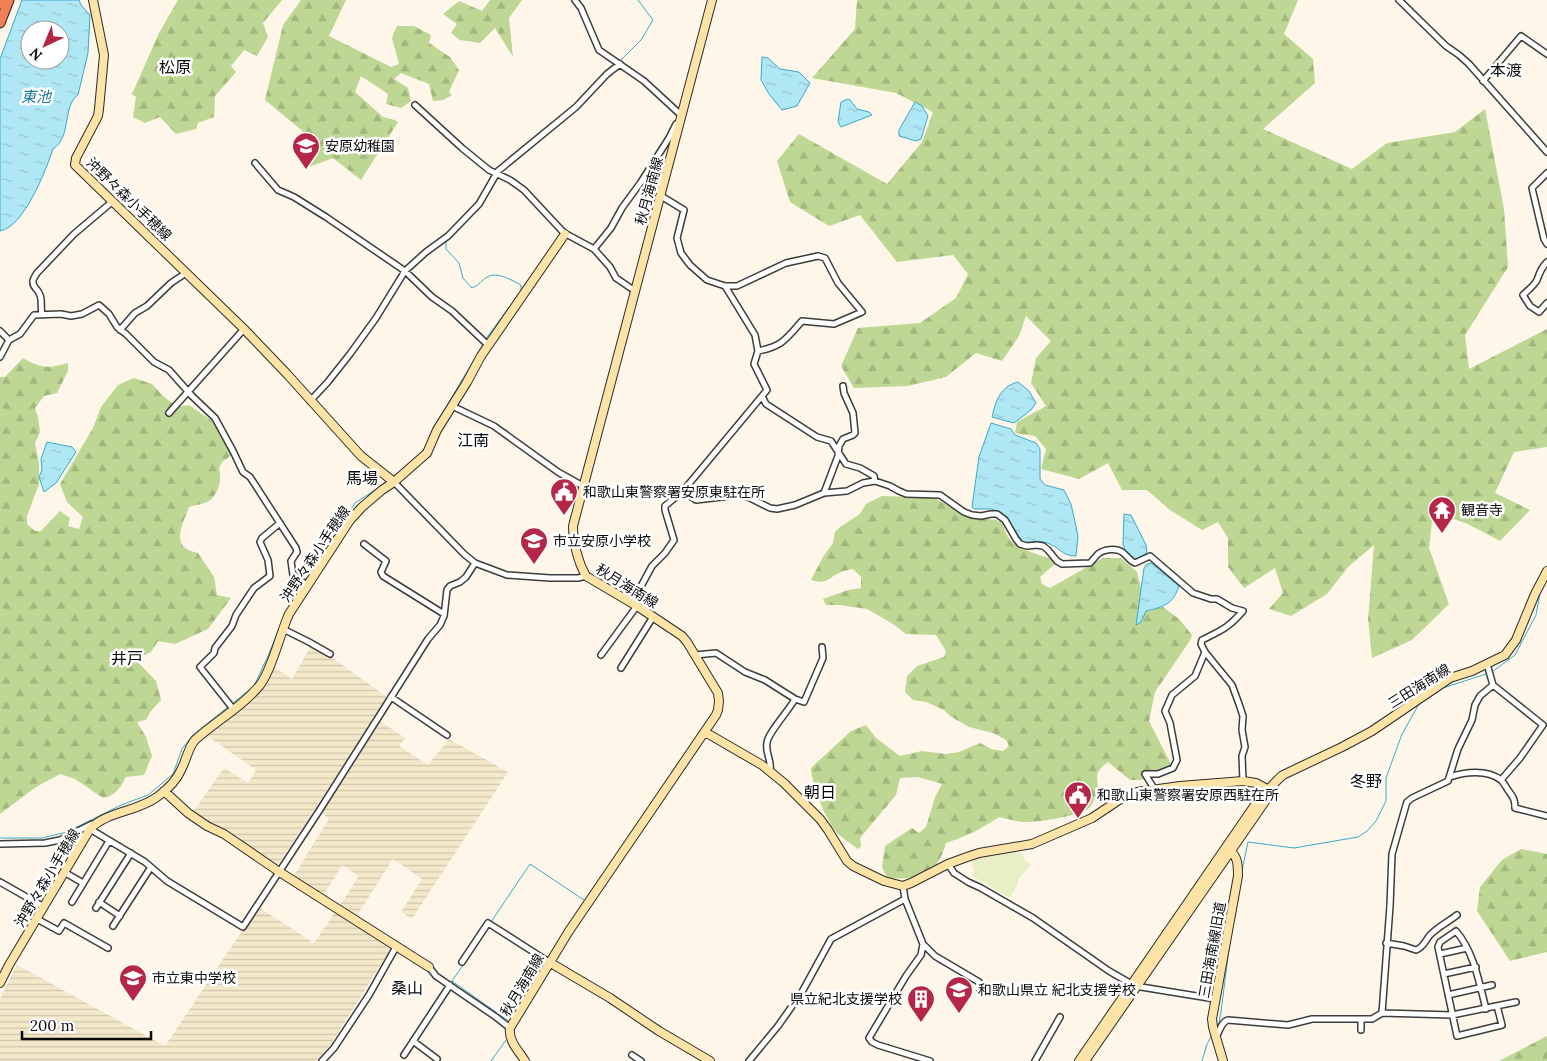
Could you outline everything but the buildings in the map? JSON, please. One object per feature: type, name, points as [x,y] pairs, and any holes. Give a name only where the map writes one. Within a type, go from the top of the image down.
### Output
[{"type":"highway","points":[[0,4],[2,0]]},
{"type":"highway","points":[[0,23],[9,0]]},
{"type":"main road","name":"沖野々森小手穂線","points":[[1,979],[64,872],[93,827],[102,820],[146,803],[164,791],[178,776],[190,746],[195,740],[234,710],[260,684],[267,672],[282,629],[290,614],[350,520],[368,501],[394,482],[361,456],[244,329],[75,165],[76,158],[98,116],[99,109],[104,55],[93,0]]},
{"type":"main road","name":"秋月海南線","points":[[526,1061],[512,1041],[509,1034],[510,1028],[549,962],[718,710],[718,693],[682,636],[634,604],[586,576],[582,570],[573,533],[574,517],[712,0]]},
{"type":"main road","points":[[394,482],[427,453],[437,430],[488,345],[565,234]]},
{"type":"main road","name":"三田海南線","points":[[1079,1061],[1228,849],[1266,800],[1269,790],[1276,781],[1283,775],[1364,735],[1450,678],[1505,655],[1516,640],[1547,571]]},
{"type":"main road","points":[[705,732],[770,770],[820,819],[847,861],[853,866],[884,881],[903,886],[948,864],[979,853],[1032,844],[1092,818],[1119,800],[1137,792],[1242,781],[1256,783],[1269,790]]},
{"type":"main road","points":[[164,791],[200,822],[224,834],[278,871],[429,967]]},
{"type":"main road","name":"三田海南線旧道","points":[[1223,1061],[1212,1019],[1238,876],[1238,862],[1233,853],[1228,849]]},
{"type":"main road","points":[[549,962],[710,1061]]},
{"type":"main road","name":"三田海南線","points":[[1085,1061],[1134,985]]},
{"type":"street","points":[[575,0],[581,8],[600,50],[654,89],[681,120],[676,124],[641,182],[594,250]]},
{"type":"street","points":[[1402,1],[1446,46],[1459,55],[1547,152]]},
{"type":"street","points":[[1483,81],[1521,36],[1547,54]]},
{"type":"street","points":[[310,400],[327,384],[350,354],[376,318],[405,271],[448,236],[479,204],[496,174],[576,107],[607,74],[620,64]]},
{"type":"street","points":[[415,105],[489,170],[510,180],[524,190],[565,234],[594,250],[610,267],[616,278],[635,291]]},
{"type":"street","points":[[255,163],[278,190],[294,197],[326,217],[405,271],[488,345]]},
{"type":"street","points":[[1547,173],[1532,188],[1544,239],[1547,244]]},
{"type":"street","points":[[661,196],[684,210],[677,238],[681,253],[690,265],[707,280],[725,286],[736,286],[786,263],[818,256],[825,258],[838,283],[862,312],[834,324],[802,321],[787,339],[774,348],[758,351]]},
{"type":"street","points":[[42,314],[40,309],[42,299],[34,286],[33,280],[37,273],[74,234],[113,201]]},
{"type":"street","points":[[1547,262],[1542,267],[1533,285],[1523,295],[1526,302],[1539,312],[1547,303]]},
{"type":"street","points":[[120,330],[135,313],[186,273]]},
{"type":"street","points":[[601,655],[634,604],[652,566],[672,545],[674,540],[665,506],[683,491],[767,390],[754,364],[758,351],[754,335],[725,286]]},
{"type":"street","points":[[0,356],[9,340],[20,334],[34,315],[61,314],[71,316],[82,314],[99,305],[109,314],[120,330],[154,362],[169,370],[187,391],[215,418],[243,472],[250,477],[296,548],[297,552],[291,561],[293,575],[307,585]]},
{"type":"street","points":[[169,413],[244,329]]},
{"type":"street","points":[[0,331],[9,340]]},
{"type":"street","points":[[824,493],[843,439],[855,433],[853,413],[843,386]]},
{"type":"street","points":[[762,396],[766,404],[817,437],[831,441],[846,464],[860,468],[874,476],[876,481]]},
{"type":"street","points":[[452,406],[494,426],[558,472],[583,486]]},
{"type":"street","points":[[683,491],[696,500],[739,495],[777,509],[795,505],[824,493],[847,492],[863,483],[876,481],[906,494],[940,495],[964,512],[972,515],[997,514],[1005,520],[1020,544],[1043,546],[1062,564],[1090,563],[1104,550],[1116,550],[1123,553],[1135,564],[1150,556],[1193,593],[1217,599],[1232,608],[1243,611],[1230,626],[1220,633],[1202,640],[1201,644],[1205,652],[1232,685],[1239,704],[1245,747],[1242,756],[1242,781]]},
{"type":"street","points":[[394,482],[475,563],[507,574],[550,578],[578,578],[586,576]]},
{"type":"street","points":[[234,710],[200,667],[214,653],[215,648],[232,626],[236,615],[254,588],[270,576],[268,560],[260,542],[262,538],[280,523]]},
{"type":"street","points":[[364,544],[386,561],[382,572],[383,576],[444,614]]},
{"type":"street","points":[[0,844],[45,843],[60,840],[91,824],[109,841],[151,867],[167,881],[242,927],[428,639],[440,625],[444,614],[447,590],[450,586],[466,577],[475,563]]},
{"type":"street","points":[[621,668],[653,617]]},
{"type":"street","points":[[282,629],[330,654]]},
{"type":"street","points":[[695,655],[716,653],[745,672],[765,680],[795,699],[804,702],[823,658],[822,647]]},
{"type":"street","points":[[1156,790],[1145,774],[1158,774],[1173,768],[1177,760],[1170,723],[1165,711],[1172,695],[1195,676],[1205,652]]},
{"type":"street","points":[[1487,664],[1493,684],[1543,725],[1520,758],[1501,780]]},
{"type":"street","points":[[1382,1013],[1392,854],[1407,802],[1448,781],[1458,749],[1472,720],[1480,696],[1493,684]]},
{"type":"street","points":[[391,697],[446,735]]},
{"type":"street","points":[[770,770],[771,765],[766,740],[795,699]]},
{"type":"street","points":[[1450,777],[1458,774],[1489,774],[1501,780],[1515,798],[1515,808],[1547,816]]},
{"type":"street","points":[[72,902],[109,841]]},
{"type":"street","points":[[96,908],[131,854]]},
{"type":"street","points":[[948,864],[954,873],[1033,918],[1109,971],[1134,985],[1215,999]]},
{"type":"street","points":[[113,926],[151,867]]},
{"type":"street","points":[[64,872],[83,883]]},
{"type":"street","points":[[0,882],[44,907]]},
{"type":"street","points":[[903,886],[905,899],[923,944],[935,956],[979,982],[982,987],[980,992]]},
{"type":"street","points":[[748,1061],[778,1026],[802,992],[831,939],[905,899]]},
{"type":"street","points":[[99,902],[120,916]]},
{"type":"street","points":[[1386,943],[1416,950],[1420,949],[1434,932],[1457,915]]},
{"type":"street","points":[[37,919],[60,931],[64,923],[108,948]]},
{"type":"street","points":[[462,962],[488,923],[549,962]]},
{"type":"street","points":[[1486,1008],[1476,967],[1462,937],[1456,930],[1440,942],[1438,946],[1457,1036],[1502,1025],[1497,1006]]},
{"type":"street","points":[[923,944],[921,955],[906,976],[870,1038],[872,1042],[878,1045],[930,1061]]},
{"type":"street","points":[[322,1061],[334,1048],[369,995],[396,947]]},
{"type":"street","points":[[1440,954],[1467,948]]},
{"type":"street","points":[[429,967],[436,976],[510,1028]]},
{"type":"street","points":[[1444,974],[1476,967]]},
{"type":"street","points":[[404,1055],[450,985]]},
{"type":"street","points":[[1448,995],[1492,985]]},
{"type":"street","points":[[1215,1033],[1224,1021],[1228,1020],[1288,1025],[1312,1019],[1372,1020],[1382,1013],[1452,1014],[1516,1002]]},
{"type":"street","points":[[1035,1061],[1060,1018]]},
{"type":"street","points":[[1361,1030],[1362,1019]]},
{"type":"street","points":[[413,1042],[437,1059]]},
{"type":"street","points":[[632,1055],[641,1061]]},
{"type":"shaded area","points":[[311,646],[330,656],[388,698],[277,866],[193,812],[224,768],[248,783],[256,770],[206,735],[245,706],[260,692],[268,682],[274,667],[292,679]]},
{"type":"shaded area","points":[[380,721],[405,738],[399,746],[428,765],[449,739],[508,772],[412,919],[401,912],[422,879],[393,859],[356,917],[339,907],[359,876],[342,865],[323,896],[293,877],[329,819],[321,812]]},
{"type":"shaded area","points":[[258,907],[314,943],[335,912],[391,948],[331,1044],[316,1061],[0,1061],[0,999],[17,965],[165,1046]]},
{"type":"green space","points":[[178,0],[282,0],[263,23],[268,37],[257,56],[244,50],[231,66],[236,72],[215,96],[214,117],[198,123],[196,129],[176,134],[160,117],[145,123],[133,117],[136,97],[132,94],[159,33]]},
{"type":"green space","points":[[301,0],[346,0],[329,36],[391,67],[399,64],[392,38],[397,26],[414,26],[431,35],[429,43],[450,57],[459,70],[449,92],[452,95],[443,100],[433,101],[429,84],[401,73],[394,79],[408,88],[411,101],[401,108],[386,104],[388,94],[361,76],[355,92],[383,117],[398,122],[361,180],[333,158],[309,167],[302,160],[317,143],[265,100],[283,25]]},
{"type":"green space","points":[[490,0],[522,0],[509,18],[513,57],[495,28],[480,43],[460,40],[451,33],[457,24],[443,14],[459,1],[482,11]]},
{"type":"green space","points":[[857,0],[1298,0],[1284,34],[1313,59],[1315,83],[1263,129],[1352,169],[1387,143],[1455,132],[1485,109],[1504,209],[1508,267],[1465,335],[1469,369],[1547,329],[1547,447],[1514,452],[1495,493],[1530,510],[1500,541],[1468,524],[1433,512],[1429,548],[1449,604],[1412,640],[1372,658],[1368,619],[1374,545],[1348,567],[1327,594],[1291,616],[1269,609],[1283,593],[1275,568],[1244,588],[1228,567],[1228,538],[1218,522],[1202,530],[1170,510],[1147,490],[1122,490],[1108,463],[1079,479],[1041,469],[1046,449],[1035,436],[1015,433],[1017,422],[1046,406],[1031,383],[1036,358],[1051,341],[1026,316],[1019,336],[1002,361],[976,353],[946,377],[908,386],[854,388],[841,366],[858,328],[920,323],[956,298],[968,274],[953,255],[897,262],[860,215],[829,226],[790,202],[777,161],[799,134],[887,184],[922,142],[933,112],[896,93],[812,78],[855,29]]},
{"type":"green space","points":[[23,358],[34,364],[44,366],[68,363],[68,371],[57,393],[44,396],[35,408],[40,432],[35,443],[39,463],[39,484],[27,516],[27,524],[35,531],[41,531],[60,511],[70,518],[68,526],[79,529],[83,517],[67,502],[60,484],[93,428],[101,407],[118,385],[134,378],[152,384],[177,407],[189,405],[212,421],[232,455],[222,462],[219,468],[219,486],[212,498],[207,502],[189,507],[180,535],[183,546],[198,553],[214,577],[217,595],[231,598],[208,629],[175,644],[158,641],[151,652],[135,659],[156,681],[161,700],[146,720],[137,722],[146,737],[152,756],[144,775],[126,777],[117,791],[103,798],[75,779],[60,774],[36,787],[0,814],[0,377],[5,377]]},
{"type":"green space","points":[[882,496],[935,498],[965,516],[996,520],[1003,523],[1010,540],[1020,548],[1051,559],[1055,564],[1040,577],[1042,584],[1050,588],[1103,558],[1121,558],[1137,572],[1141,588],[1141,622],[1146,611],[1163,607],[1179,619],[1192,635],[1155,692],[1149,721],[1173,768],[1142,780],[1130,780],[1108,762],[1097,775],[1096,796],[1088,809],[1066,816],[1037,821],[1023,822],[999,817],[974,832],[946,843],[942,854],[932,869],[917,877],[887,878],[882,867],[885,846],[912,828],[919,833],[926,827],[935,797],[942,784],[918,777],[900,778],[896,795],[860,838],[861,846],[858,849],[838,834],[820,802],[811,768],[851,731],[866,725],[876,738],[900,756],[922,751],[946,754],[959,752],[980,743],[991,749],[1003,751],[1009,746],[1006,740],[993,733],[969,727],[950,716],[944,710],[926,702],[913,700],[905,692],[907,676],[917,666],[944,657],[946,651],[936,635],[906,634],[867,609],[826,605],[823,599],[848,590],[861,588],[861,577],[853,569],[842,571],[821,582],[811,580],[833,543],[835,532],[860,514],[866,504]]},
{"type":"green space","points":[[1521,849],[1547,854],[1547,952],[1510,961],[1477,911],[1480,887],[1502,860]]},
{"type":"green space","points":[[1020,851],[1025,860],[1031,864],[1018,880],[1018,884],[1010,897],[972,876],[974,872],[970,860]]},
{"type":"green space","points":[[1547,1036],[1547,1061],[1499,1061]]},
{"type":"water","name":"東池","points":[[22,0],[79,0],[90,15],[88,53],[78,95],[70,106],[63,137],[53,149],[33,196],[17,219],[9,227],[0,231],[0,59]]},
{"type":"water","points":[[762,57],[768,58],[780,69],[799,72],[810,83],[797,106],[782,110],[769,94],[761,80]]},
{"type":"water","points":[[848,99],[857,109],[869,112],[872,115],[841,127],[838,122],[841,102]]},
{"type":"water","points":[[915,102],[922,106],[928,116],[921,139],[916,141],[899,136],[899,130]]},
{"type":"water","points":[[1018,382],[1029,391],[1036,403],[1031,410],[1014,423],[992,417],[1000,395],[1007,387]]},
{"type":"water","points":[[991,423],[1011,429],[1015,435],[1036,443],[1040,449],[1040,479],[1045,485],[1064,490],[1071,504],[1078,536],[1076,556],[1067,555],[1044,542],[1023,542],[1002,513],[991,509],[974,509],[972,507],[979,457]]},
{"type":"water","points":[[47,442],[72,447],[76,452],[56,483],[44,492],[39,477],[42,470],[41,459]]},
{"type":"water","points":[[1124,514],[1131,515],[1146,545],[1147,553],[1134,560],[1126,552],[1123,544]]},
{"type":"water","points":[[1151,563],[1179,586],[1171,601],[1158,608],[1146,611],[1141,622],[1136,625],[1144,568],[1147,564]]},
{"type":"waterway","points":[[619,62],[641,40],[653,20],[638,0]]},
{"type":"waterway","points":[[590,89],[612,67]]},
{"type":"waterway","points":[[495,170],[546,128]]},
{"type":"waterway","points":[[446,235],[477,202],[493,173]]},
{"type":"waterway","points":[[446,241],[446,249],[459,263],[463,278],[472,288],[493,275],[506,278],[521,285],[521,291],[485,340]]},
{"type":"waterway","points":[[441,416],[483,344]]},
{"type":"waterway","points":[[400,471],[424,450],[428,442]]},
{"type":"waterway","points":[[305,581],[355,503],[387,482]]},
{"type":"waterway","points":[[290,606],[303,584]]},
{"type":"waterway","points":[[1492,672],[1515,655],[1536,615],[1540,593]]},
{"type":"waterway","points":[[233,703],[254,686],[285,614]]},
{"type":"waterway","points":[[1440,689],[1489,673]]},
{"type":"waterway","points":[[1241,875],[1248,842],[1294,848],[1358,837],[1367,831],[1376,821],[1386,801],[1386,778],[1402,734],[1419,704]]},
{"type":"waterway","points":[[0,838],[42,838],[67,832],[121,805],[148,795],[173,774],[182,749],[192,736],[229,706]]},
{"type":"waterway","points":[[491,922],[530,864],[584,900]]},
{"type":"waterway","points":[[468,957],[490,925]]},
{"type":"waterway","points":[[1216,1027],[1219,1023],[1221,1012],[1229,948]]},
{"type":"waterway","points":[[463,965],[452,981],[510,1022]]},
{"type":"waterway","points":[[1202,1061],[1212,1035]]},
{"type":"waterway","points":[[491,1061],[506,1040]]},
{"type":"place","name":"安原幼稚園","points":[[306,170]]},
{"type":"place","name":"和歌山東警察署安原東駐在所","points":[[564,516]]},
{"type":"place","name":"観音寺","points":[[1442,534]]},
{"type":"place","name":"市立安原小学校","points":[[534,565]]},
{"type":"place","name":"和歌山東警察署安原西駐在所","points":[[1078,819]]},
{"type":"place","name":"市立東中学校","points":[[133,1002]]},
{"type":"place","name":"和歌山県立 紀北支援学校","points":[[959,1014]]},
{"type":"place","name":"県立紀北支援学校","points":[[921,1023]]},
{"type":"district","name":"松原","points":[[175,67]]},
{"type":"district","name":"本渡","points":[[1506,70]]},
{"type":"district","name":"江南","points":[[473,440]]},
{"type":"district","name":"馬場","points":[[362,478]]},
{"type":"district","name":"井戸","points":[[127,658]]},
{"type":"district","name":"冬野","points":[[1366,781]]},
{"type":"district","name":"朝日","points":[[820,792]]},
{"type":"district","name":"桑山","points":[[407,988]]}]
